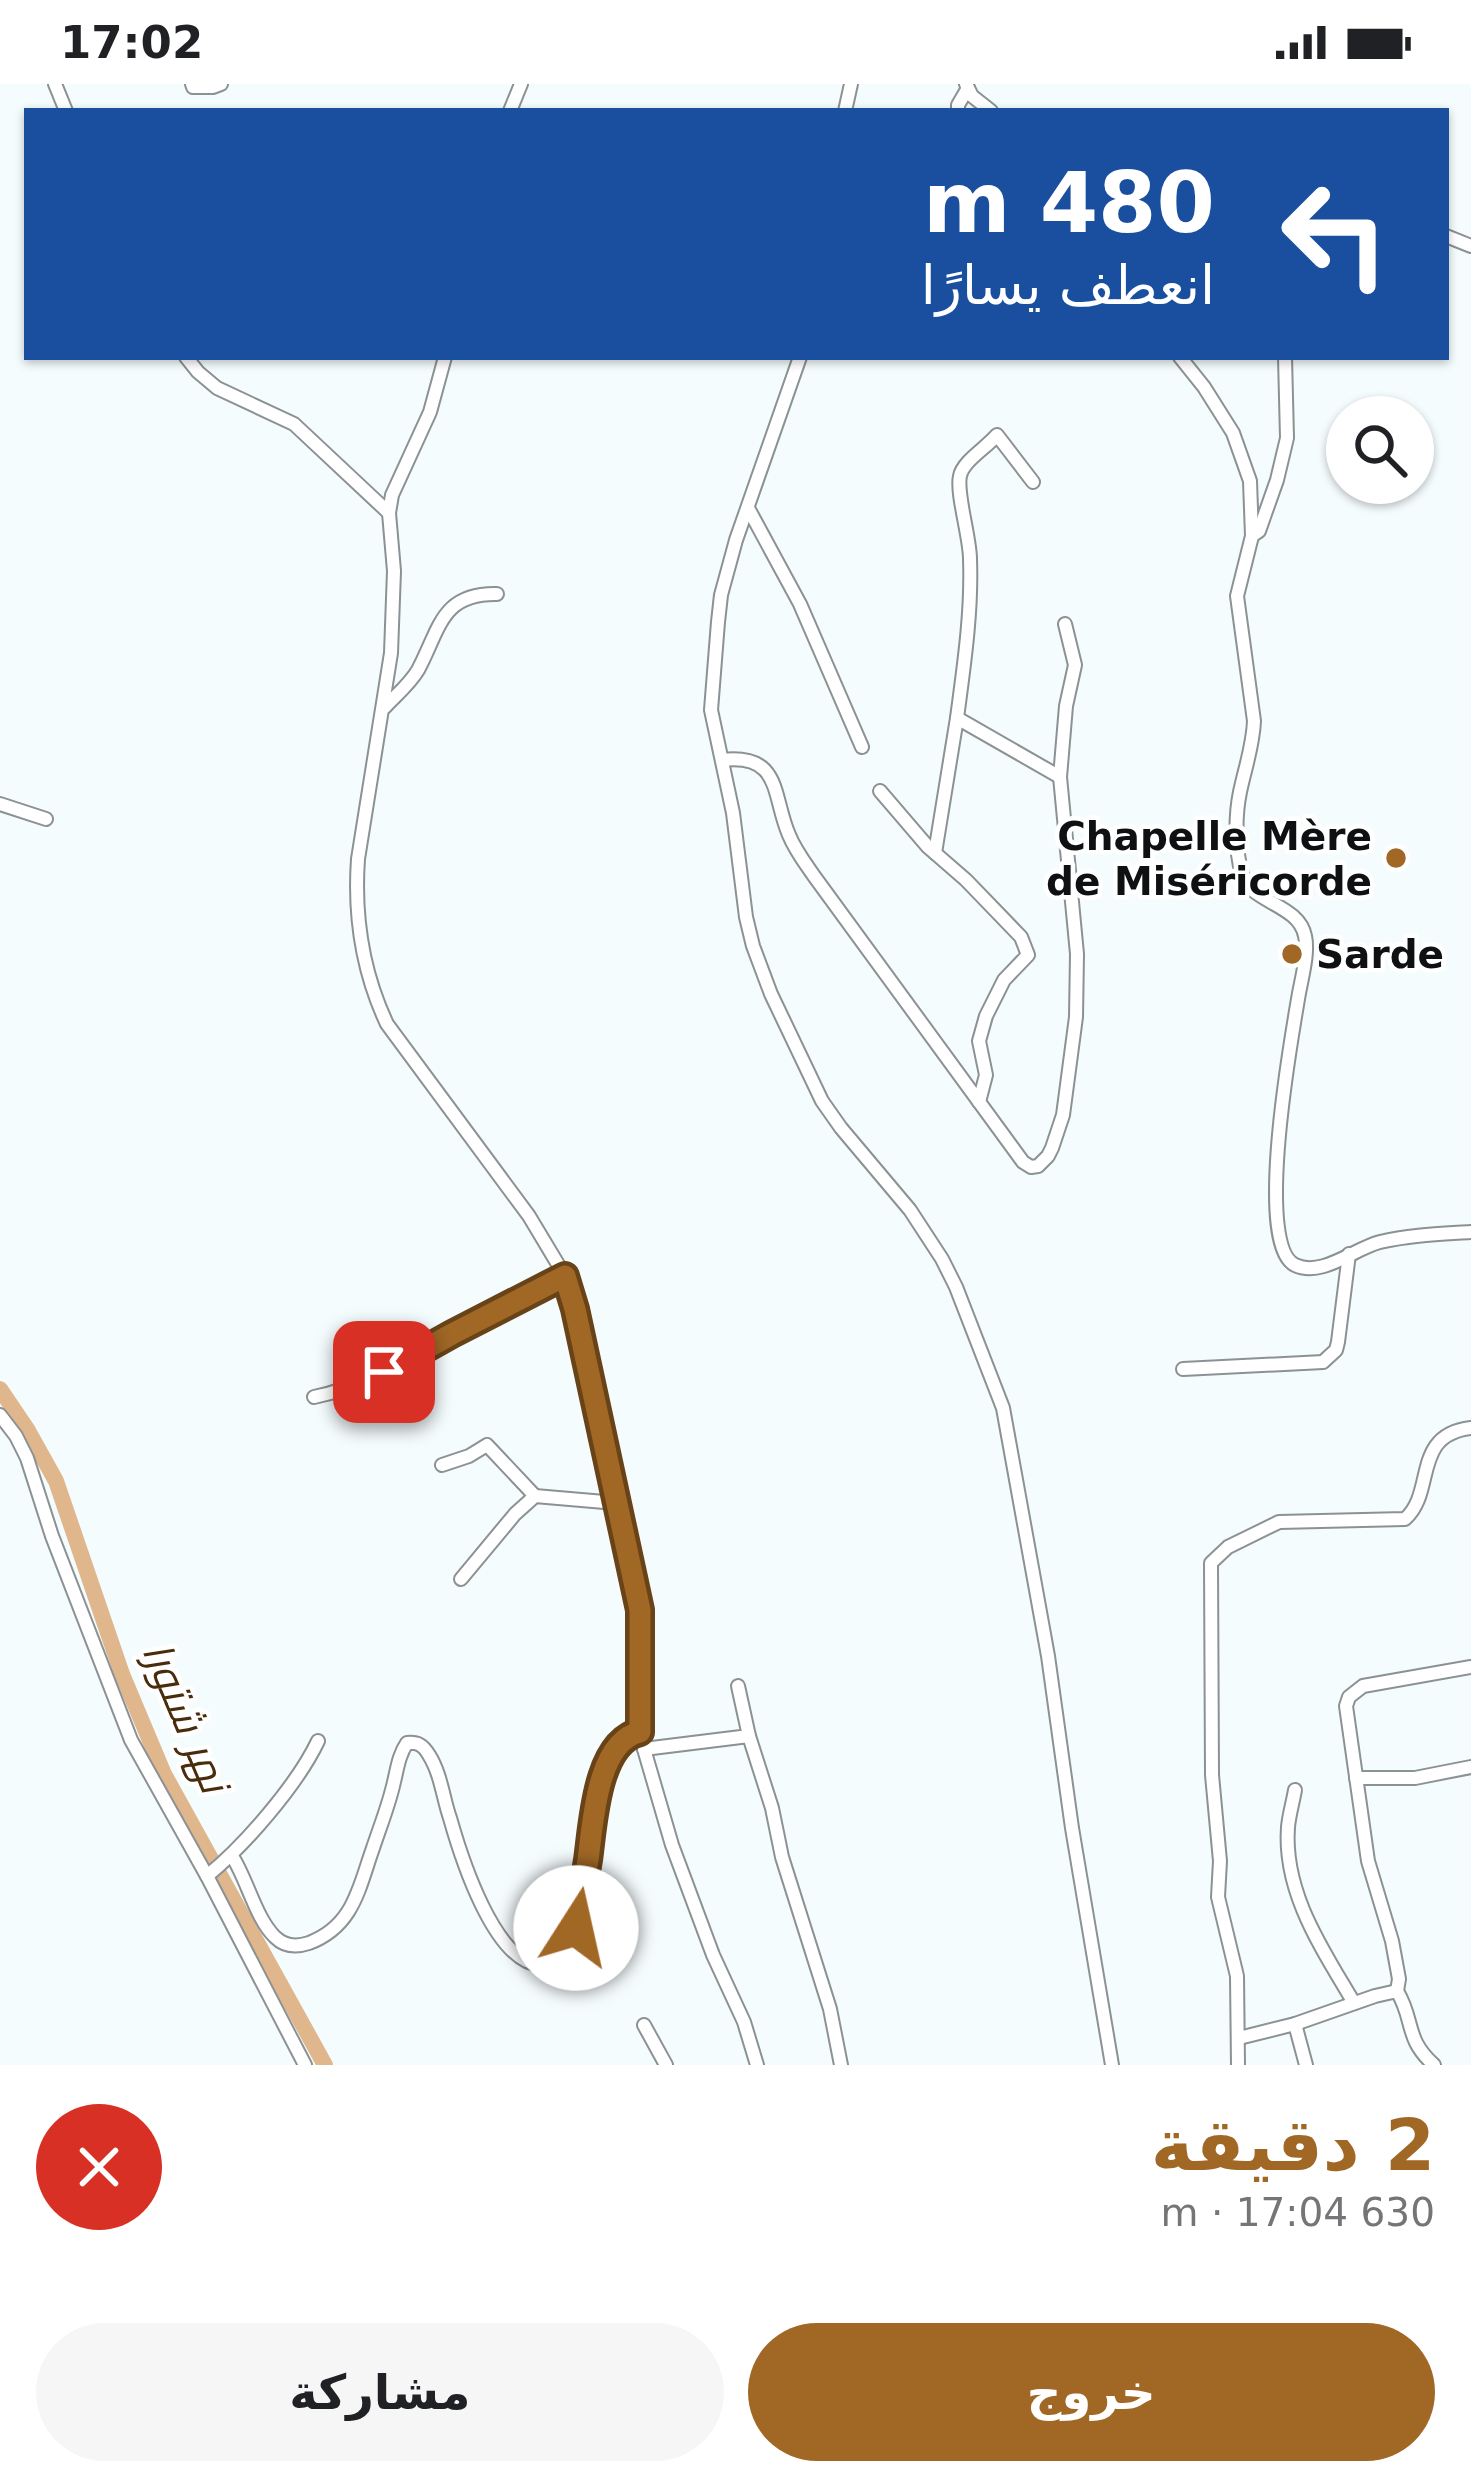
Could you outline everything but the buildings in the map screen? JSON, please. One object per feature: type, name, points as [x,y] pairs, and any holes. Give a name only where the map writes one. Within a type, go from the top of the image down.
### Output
[{"type":"street","points":[[193,84],[213,88],[220,84]]},
{"type":"street","points":[[188,360],[217,388],[294,424],[388,513]]},
{"type":"street","points":[[444,360],[430,412],[388,513],[394,612],[384,708],[358,859],[363,954],[377,1002],[399,1043],[529,1216],[565,1276],[632,1560],[640,1610],[644,1749],[673,1846],[757,2065]]},
{"type":"street","points":[[799,360],[728,568],[711,698],[749,931],[771,994],[822,1101],[910,1210],[942,1259],[1003,1408],[1048,1656],[1112,2065]]},
{"type":"street","points":[[1182,360],[1233,433],[1250,481],[1252,536],[1237,596],[1253,721],[1238,805],[1240,863],[1244,881],[1290,915],[1305,936],[1278,1150],[1280,1234],[1286,1258],[1304,1268],[1317,1268],[1378,1242],[1471,1232]]},
{"type":"street","points":[[1252,536],[1259,531],[1287,438],[1285,360]]},
{"type":"street","points":[[935,853],[966,650],[970,557],[958,480],[965,462],[997,435],[1033,482]]},
{"type":"street","points":[[748,508],[800,604],[862,748]]},
{"type":"street","points":[[384,708],[409,683],[447,611],[468,597],[497,594]]},
{"type":"street","points":[[722,760],[751,761],[769,774],[796,848],[1031,1167],[1043,1162],[1052,1148],[1063,1115],[1078,988],[1060,777],[1075,665],[1065,624]]},
{"type":"street","points":[[957,718],[1060,777]]},
{"type":"street","points":[[880,791],[1021,937],[1028,955],[1004,980],[986,1016],[979,1041],[986,1075],[979,1102]]},
{"type":"street","points":[[0,803],[46,819]]},
{"type":"street","points":[[1183,1369],[1328,1359],[1338,1342],[1348,1254]]},
{"type":"street","points":[[314,1396],[343,1391],[384,1372],[565,1276]]},
{"type":"street","points":[[0,1415],[27,1458],[131,1740],[219,1866],[285,1945],[303,1945],[324,1935],[349,1913],[382,1826],[400,1755],[407,1743],[418,1743],[436,1767],[465,1864],[495,1928],[520,1960],[542,1966],[567,1957],[601,1778],[630,1735],[640,1732]]},
{"type":"street","points":[[1238,2065],[1237,1976],[1218,1897],[1211,1563],[1246,1536],[1279,1522],[1406,1519],[1415,1507],[1433,1450],[1454,1430],[1471,1428]]},
{"type":"street","points":[[442,1465],[487,1444],[535,1496],[616,1503]]},
{"type":"street","points":[[461,1579],[535,1496]]},
{"type":"street","points":[[1434,2065],[1415,2046],[1397,1991],[1392,1941],[1368,1861],[1346,1706],[1354,1691],[1471,1667]]},
{"type":"street","points":[[737,1686],[782,1857],[830,2009],[841,2065]]},
{"type":"street","points":[[644,1749],[749,1736]]},
{"type":"street","points":[[219,1866],[306,1766],[318,1741]]},
{"type":"street","points":[[1356,1778],[1415,1778],[1471,1767]]},
{"type":"street","points":[[1295,1790],[1288,1826],[1296,1887],[1310,1928],[1354,2003]]},
{"type":"street","points":[[219,1866],[305,2065]]},
{"type":"street","points":[[1239,2038],[1397,1991]]},
{"type":"street","points":[[644,2024],[666,2065]]},
{"type":"street","points":[[1295,2024],[1306,2065]]},
{"type":"waterway","name":"نهر شتورا","points":[[0,1389],[56,1481],[122,1674],[164,1774],[325,2065]]},
{"type":"place","name":"Chapelle Mère de Miséricorde","points":[[1396,858]]},
{"type":"place","name":"Sarde","points":[[1292,954]]},
{"type":"route","points":[[384,1372],[565,1276],[632,1560],[643,1676],[640,1732],[630,1735],[613,1756],[597,1790],[576,1928]]}]
